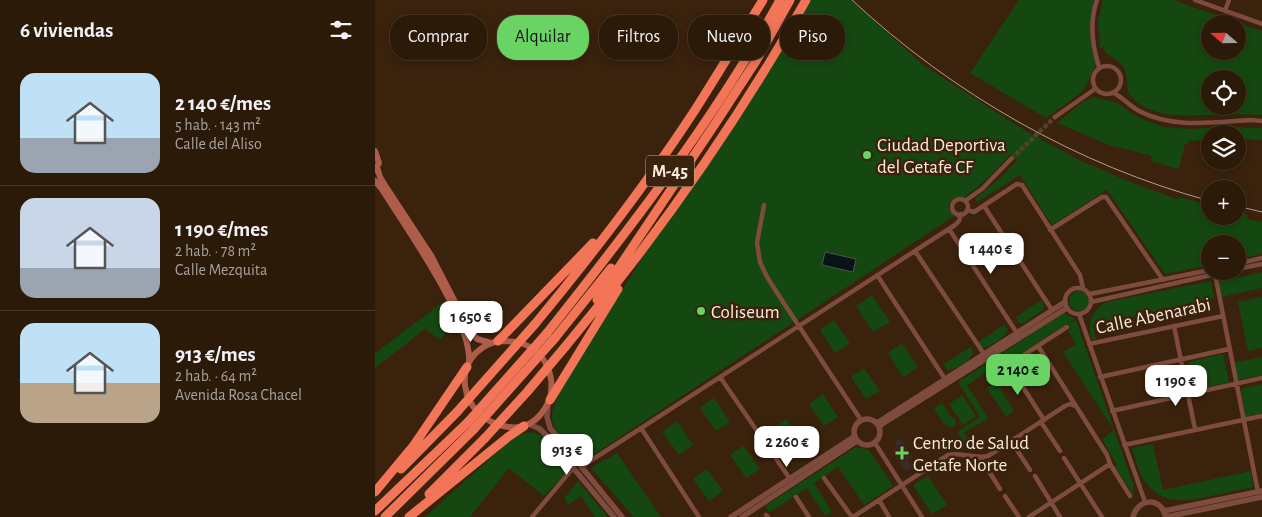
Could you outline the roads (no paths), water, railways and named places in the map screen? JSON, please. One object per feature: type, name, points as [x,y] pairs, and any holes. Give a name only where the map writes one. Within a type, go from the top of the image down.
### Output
[{"type":"highway","name":"M-45","points":[[551,335],[705,122],[780,0]]},
{"type":"highway","name":"M-45","points":[[385,517],[471,426],[625,251],[664,198],[756,61],[790,0]]},
{"type":"highway","points":[[407,517],[485,438],[527,392],[637,258],[727,132],[806,0]]},
{"type":"highway","points":[[375,493],[457,412],[535,324],[575,275],[629,204],[694,111],[762,1]]},
{"type":"highway","points":[[579,330],[664,198]]},
{"type":"highway","points":[[495,342],[601,235],[629,204]]},
{"type":"highway","points":[[549,403],[637,258]]},
{"type":"highway","points":[[375,493],[414,445],[468,366]]},
{"type":"highway","name":"M-45","points":[[375,511],[471,426]]},
{"type":"highway","points":[[407,517],[508,437],[524,427]]},
{"type":"highway","points":[[375,505],[397,490]]},
{"type":"main road","points":[[375,151],[378,158],[376,169],[437,266],[470,332],[477,339],[495,342],[515,341],[527,345],[545,360],[553,388],[549,403],[540,416],[524,427],[517,428],[491,423],[480,416],[472,405],[465,380],[469,348],[466,337],[442,286],[375,181]]},
{"type":"main road","points":[[468,366],[478,350],[495,342]]},
{"type":"street","points":[[1097,0],[1092,30],[1099,67]]},
{"type":"street","points":[[1195,0],[1262,24]]},
{"type":"street","points":[[1225,11],[1229,0]]},
{"type":"street","points":[[1111,66],[1120,73],[1120,86],[1113,93],[1103,94],[1095,88],[1092,78],[1095,70],[1099,67],[1111,66]]},
{"type":"street","points":[[1055,117],[1095,88]]},
{"type":"street","points":[[1113,93],[1138,110],[1169,122],[1262,121]]},
{"type":"street","points":[[961,214],[955,212],[953,205],[958,200],[965,201],[987,184],[1011,159]]},
{"type":"street","points":[[581,467],[949,229],[959,221],[961,214],[967,210],[974,212],[1017,184],[1022,185],[1080,275],[1083,288],[1090,294],[1091,302],[1086,311],[1079,314],[1072,312],[1066,305],[1067,293],[1074,288],[1083,288]]},
{"type":"street","points":[[1050,230],[1102,197],[1106,197],[1163,280]]},
{"type":"street","points":[[965,201],[968,205],[967,210]]},
{"type":"street","points":[[764,205],[757,243],[758,256],[767,277],[861,420]]},
{"type":"street","points":[[984,206],[1052,310]]},
{"type":"street","points":[[949,229],[1017,333]]},
{"type":"street","points":[[915,251],[984,354]]},
{"type":"street","points":[[1246,262],[1262,258]]},
{"type":"street","points":[[1246,268],[1262,264]]},
{"type":"street","points":[[1090,294],[1201,272]]},
{"type":"street","points":[[877,275],[945,379]]},
{"type":"street","points":[[1091,302],[1201,277]]},
{"type":"street","points":[[1133,517],[1134,511],[1145,502],[1152,501],[1159,504],[1165,515],[1261,493],[1243,420],[1216,280]]},
{"type":"street","points":[[878,424],[1052,310],[1066,305]]},
{"type":"street","points":[[878,424],[1066,305]]},
{"type":"street","points":[[1079,314],[1145,502]]},
{"type":"street","name":"Calle Abenarabi","points":[[1089,344],[1223,316]]},
{"type":"street","points":[[1174,326],[1195,429]]},
{"type":"street","points":[[1060,451],[1011,366],[1013,362],[1067,327]]},
{"type":"street","points":[[1039,346],[1107,455],[1110,464],[1130,496]]},
{"type":"street","points":[[1100,377],[1229,349]]},
{"type":"street","points":[[720,377],[790,479]]},
{"type":"street","points":[[1112,411],[1262,378]]},
{"type":"street","points":[[549,403],[547,422],[550,428],[622,517]]},
{"type":"street","points":[[824,478],[852,517],[948,455],[988,456],[1065,406],[1070,404],[1076,406]]},
{"type":"street","points":[[1124,445],[1262,416]]},
{"type":"street","points":[[856,439],[855,427],[861,420],[870,419],[878,424]]},
{"type":"street","points":[[856,439],[868,445],[875,443],[879,437],[878,424]]},
{"type":"street","points":[[524,427],[546,434]]},
{"type":"street","points":[[524,427],[540,429],[546,434],[614,517]]},
{"type":"street","points":[[641,428],[699,517]]},
{"type":"street","points":[[731,517],[856,439]]},
{"type":"street","points":[[742,517],[856,439]]},
{"type":"street","points":[[1011,441],[1030,470]]},
{"type":"street","points":[[875,443],[922,517]]},
{"type":"street","points":[[980,457],[1000,489]]},
{"type":"street","points":[[1064,458],[1102,517]]},
{"type":"street","points":[[1029,517],[1110,464]]},
{"type":"street","points":[[531,517],[573,468]]},
{"type":"street","points":[[1035,476],[1060,517]]},
{"type":"street","points":[[1005,496],[1019,517]]},
{"type":"street","points":[[796,497],[809,517]]},
{"type":"street","points":[[879,500],[889,517]]},
{"type":"tunnel","points":[[1011,159],[1055,117]]},
{"type":"railway","points":[[852,0],[932,66],[1019,122],[1112,168],[1201,198]]},
{"type":"railway","points":[[1246,208],[1262,212]]},
{"type":"place","name":"Ciudad Deportiva del Getafe CF","points":[[867,155]]},
{"type":"place","name":"Coliseum","points":[[701,311]]},
{"type":"place","name":"Centro de Salud Getafe Norte","points":[[902,453]]}]
